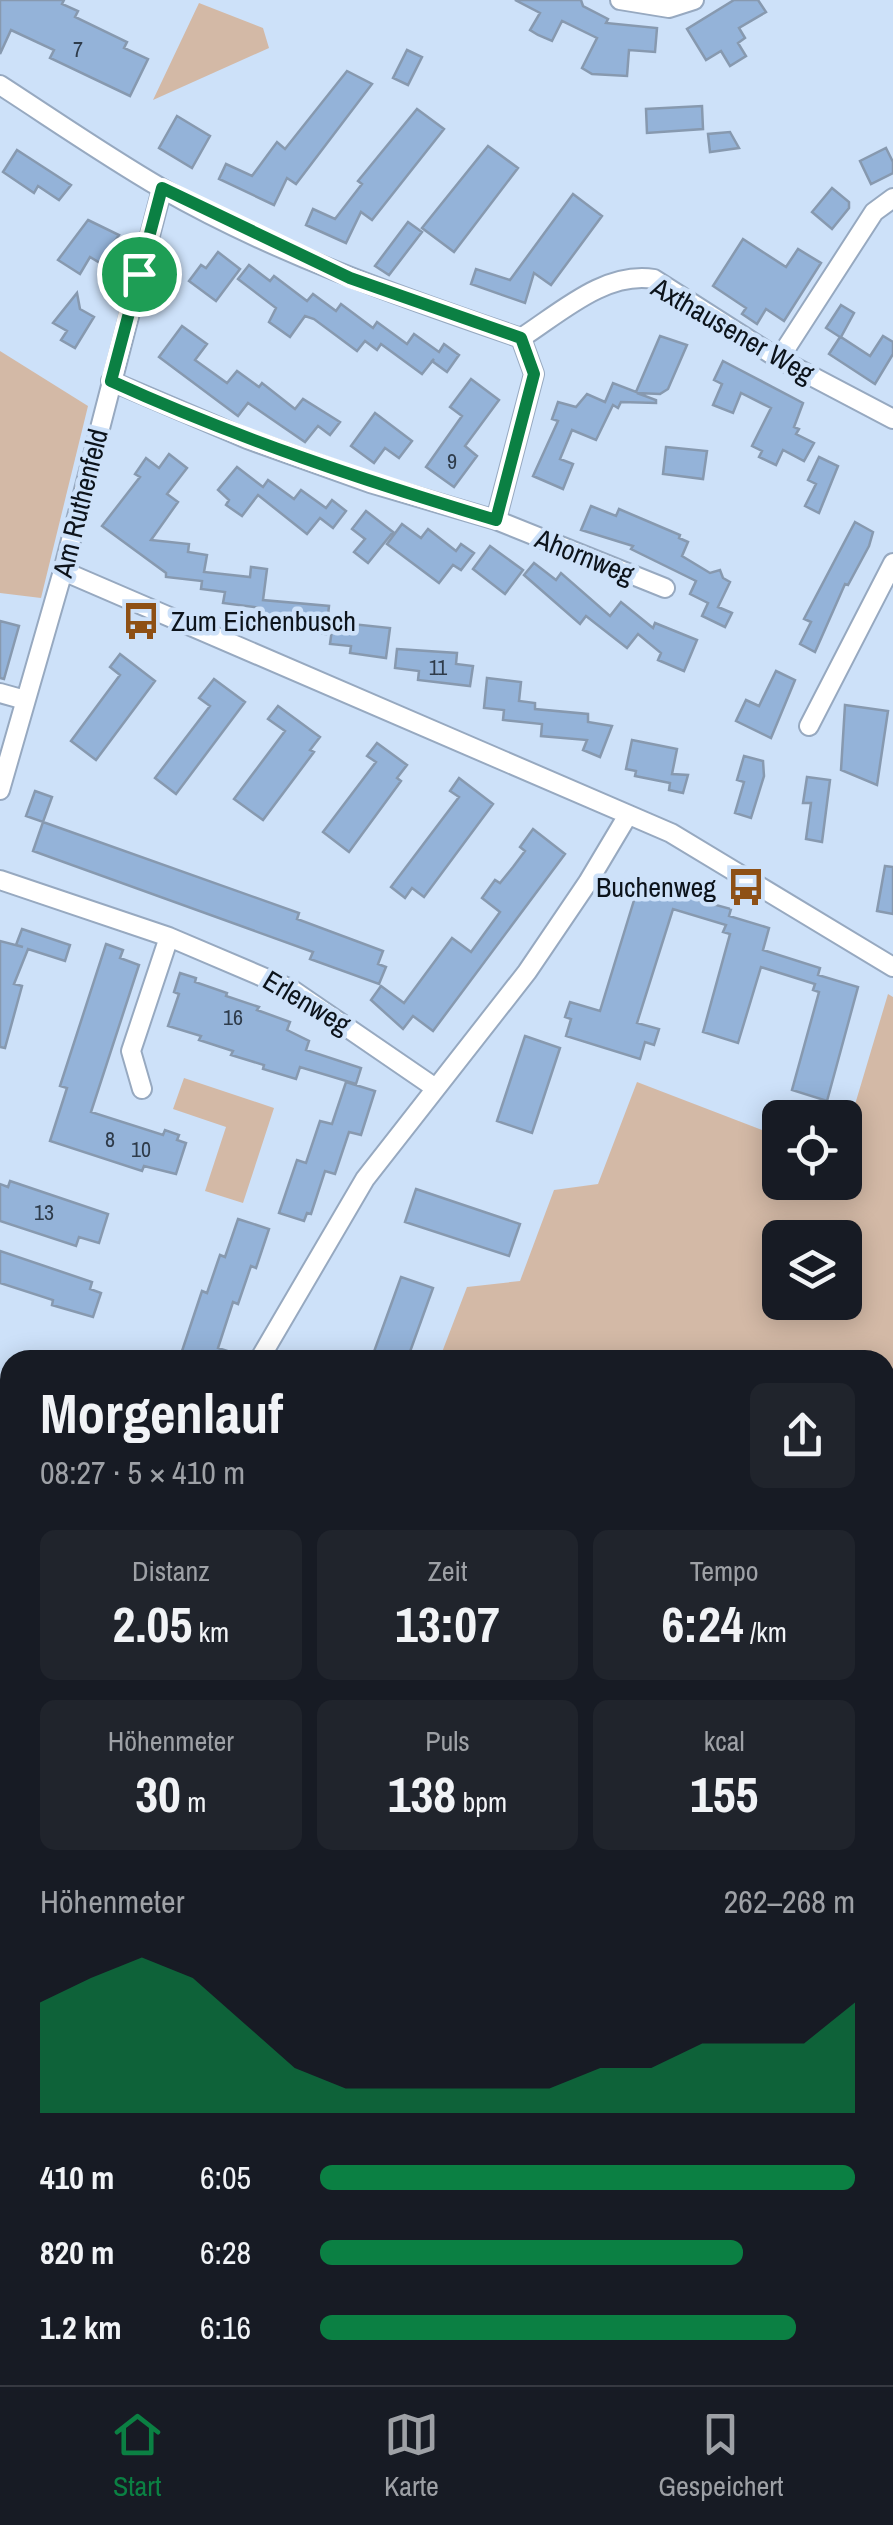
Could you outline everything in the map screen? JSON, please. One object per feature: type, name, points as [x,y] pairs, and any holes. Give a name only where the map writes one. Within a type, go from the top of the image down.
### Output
[{"type":"street","points":[[620,0],[669,8],[694,0]]},
{"type":"street","points":[[0,86],[162,188],[350,278],[521,338],[534,374],[496,520]]},
{"type":"street","name":"Am Ruthenfeld","points":[[0,790],[63,571],[162,188]]},
{"type":"street","points":[[780,359],[874,212],[893,198]]},
{"type":"street","name":"Axthausener Weg","points":[[521,338],[606,284],[634,276],[654,279],[780,359],[893,418]]},
{"type":"street","name":"Ahornweg","points":[[111,381],[247,439],[370,483],[496,520],[665,588]]},
{"type":"street","points":[[809,726],[893,563]]},
{"type":"street","points":[[63,571],[671,833],[893,966]]},
{"type":"street","points":[[0,693],[25,700]]},
{"type":"street","points":[[265,1350],[366,1179],[527,972],[628,815]]},
{"type":"street","name":"Erlenweg","points":[[0,880],[169,937],[292,989],[434,1088]]},
{"type":"street","points":[[142,1089],[131,1051],[169,937]]},
{"type":"shaded area","points":[[199,3],[263,28],[269,48],[153,100]]},
{"type":"shaded area","points":[[0,351],[88,406],[41,598],[0,593]]},
{"type":"shaded area","points":[[888,994],[893,997],[893,1350],[443,1350],[467,1287],[520,1281],[554,1190],[598,1184],[637,1082],[762,1130],[762,1200],[862,1200],[862,1100],[856,1100]]},
{"type":"shaded area","points":[[184,1078],[274,1108],[243,1203],[205,1191],[226,1127],[173,1109]]},
{"type":"building","points":[[0,0],[64,0],[62,4],[78,11],[75,17],[127,42],[124,48],[148,59],[130,96],[50,58],[54,50],[11,30],[0,54]]},
{"type":"building","points":[[515,0],[581,0],[583,6],[608,19],[606,23],[657,28],[655,52],[629,50],[627,76],[592,74],[582,68],[597,38],[562,21],[552,41],[538,35],[530,30],[540,13]]},
{"type":"building","points":[[734,0],[758,0],[766,12],[739,28],[745,38],[738,43],[746,56],[730,66],[721,51],[706,60],[687,29]]},
{"type":"building","points":[[407,50],[422,57],[408,85],[393,78]]},
{"type":"building","points":[[347,71],[372,84],[296,184],[287,178],[274,205],[219,179],[226,164],[252,176],[277,142],[285,149]]},
{"type":"building","points":[[702,106],[703,129],[647,133],[646,109]]},
{"type":"building","points":[[417,109],[444,129],[372,220],[361,212],[346,243],[306,225],[313,209],[335,219],[362,184],[358,181]]},
{"type":"building","points":[[177,116],[210,136],[192,168],[159,148]]},
{"type":"building","points":[[730,132],[739,148],[710,152],[708,134]]},
{"type":"building","points":[[488,146],[518,168],[454,252],[422,228]]},
{"type":"building","points":[[886,148],[893,173],[871,184],[860,161]]},
{"type":"building","points":[[17,150],[71,185],[59,200],[38,186],[34,193],[3,172]]},
{"type":"building","points":[[832,188],[849,202],[849,208],[832,229],[812,212]]},
{"type":"building","points":[[573,194],[602,216],[551,285],[534,273],[525,303],[471,284],[476,269],[510,280]]},
{"type":"building","points":[[88,220],[119,235],[100,263],[90,257],[80,274],[58,260]]},
{"type":"building","points":[[408,222],[422,232],[389,275],[375,266]]},
{"type":"building","points":[[743,239],[786,267],[798,249],[821,263],[784,321],[766,309],[757,324],[742,314],[746,308],[713,286]]},
{"type":"building","points":[[218,252],[240,269],[216,301],[189,281]]},
{"type":"building","points":[[249,265],[270,281],[274,276],[307,301],[313,294],[336,311],[341,304],[373,328],[377,322],[407,344],[414,334],[439,352],[444,344],[459,355],[447,372],[432,361],[422,374],[381,344],[377,350],[365,341],[357,351],[305,316],[290,337],[269,322],[276,308],[238,279]]},
{"type":"building","points":[[77,293],[80,309],[94,317],[75,348],[61,340],[67,331],[53,323]]},
{"type":"building","points":[[841,305],[854,313],[841,337],[870,356],[883,336],[893,342],[893,354],[875,384],[829,354],[840,337],[826,328]]},
{"type":"building","points":[[182,326],[207,344],[195,360],[227,383],[237,371],[259,387],[262,383],[295,409],[303,399],[340,422],[330,435],[318,426],[305,442],[248,403],[238,416],[159,357]]},
{"type":"building","points":[[660,336],[687,345],[668,389],[660,394],[637,393],[656,403],[621,402],[618,408],[613,405],[596,440],[572,430],[560,459],[573,464],[563,489],[533,476],[558,421],[552,419],[558,402],[576,407],[587,394],[605,402],[613,383],[636,392]]},
{"type":"building","points":[[723,361],[803,403],[794,427],[799,429],[796,434],[814,443],[804,461],[783,450],[776,465],[759,457],[762,451],[752,446],[771,408],[741,393],[733,413],[713,405],[722,384],[714,380]]},
{"type":"building","points":[[471,379],[499,400],[465,446],[477,456],[454,487],[426,467],[462,416],[450,407]]},
{"type":"building","points":[[375,413],[412,441],[399,458],[385,448],[374,463],[351,446]]},
{"type":"building","points":[[666,447],[707,451],[703,479],[663,474]]},
{"type":"building","points":[[169,454],[187,468],[167,494],[178,502],[151,540],[189,544],[188,552],[207,555],[204,572],[250,577],[251,567],[267,569],[263,600],[329,606],[326,634],[289,629],[290,622],[259,618],[261,608],[223,603],[225,592],[201,589],[202,581],[166,577],[166,573],[102,526],[140,477],[135,474],[146,458],[159,468]]},
{"type":"building","points":[[819,457],[838,466],[819,513],[805,506],[816,484],[808,480]]},
{"type":"building","points":[[237,467],[263,487],[268,480],[294,499],[301,490],[326,508],[332,500],[346,511],[333,528],[320,518],[307,534],[258,495],[242,516],[226,505],[229,500],[218,490]]},
{"type":"building","points":[[591,506],[616,516],[619,509],[680,535],[688,542],[682,556],[710,573],[720,570],[730,582],[718,607],[732,613],[725,627],[702,616],[708,603],[690,594],[696,581],[631,549],[633,546],[581,530]]},
{"type":"building","points":[[366,511],[393,532],[368,563],[354,552],[365,539],[352,529]]},
{"type":"building","points":[[855,522],[873,532],[869,546],[848,585],[845,584],[815,652],[800,644],[811,622],[804,619]]},
{"type":"building","points":[[402,524],[421,538],[428,529],[456,551],[461,544],[474,553],[461,570],[453,565],[439,583],[387,544]]},
{"type":"building","points":[[490,546],[523,570],[505,594],[473,569]]},
{"type":"building","points":[[534,563],[556,580],[561,573],[610,616],[621,602],[653,628],[655,623],[697,640],[684,671],[658,660],[661,653],[638,634],[627,648],[586,616],[580,624],[524,575]]},
{"type":"building","points":[[0,621],[19,626],[4,679],[0,678]]},
{"type":"building","points":[[333,622],[390,628],[386,658],[350,653],[351,646],[330,644]]},
{"type":"building","points":[[397,649],[457,653],[456,664],[473,666],[470,686],[418,680],[419,671],[395,668]]},
{"type":"building","points":[[120,654],[155,681],[96,760],[71,741],[120,675],[110,667]]},
{"type":"building","points":[[776,671],[795,680],[771,738],[736,721],[746,700],[759,706]]},
{"type":"building","points":[[487,678],[521,682],[519,701],[535,703],[535,709],[588,714],[588,722],[612,726],[600,757],[583,750],[587,740],[541,736],[542,724],[503,720],[504,710],[484,708]]},
{"type":"building","points":[[214,679],[245,702],[176,794],[155,778],[210,706],[199,698]]},
{"type":"building","points":[[845,705],[888,711],[877,785],[841,770]]},
{"type":"building","points":[[278,706],[320,737],[310,750],[314,752],[263,820],[234,799],[285,731],[268,719]]},
{"type":"building","points":[[632,740],[677,749],[672,774],[688,775],[683,793],[669,790],[670,783],[635,776],[636,771],[626,769]]},
{"type":"building","points":[[377,743],[407,765],[397,778],[401,781],[349,852],[323,832],[376,762],[367,756]]},
{"type":"building","points":[[744,756],[763,761],[764,776],[751,818],[735,813],[744,782],[737,780]]},
{"type":"building","points":[[807,777],[830,780],[822,842],[806,839],[811,803],[803,803]]},
{"type":"building","points":[[459,778],[493,804],[424,897],[412,888],[405,898],[391,887],[459,797],[450,791]]},
{"type":"building","points":[[35,791],[52,797],[43,822],[26,816]]},
{"type":"building","points":[[43,822],[299,913],[297,919],[383,951],[378,964],[386,967],[379,984],[310,959],[313,952],[33,851]]},
{"type":"building","points":[[533,829],[565,854],[433,1031],[413,1016],[403,1029],[371,1000],[381,986],[404,1003],[452,938],[471,952],[500,912],[482,898],[495,880],[500,883],[525,851],[520,847]]},
{"type":"building","points":[[885,866],[893,867],[893,914],[877,911]]},
{"type":"building","points":[[639,884],[731,909],[729,916],[769,928],[763,950],[820,968],[818,975],[858,987],[827,1100],[792,1090],[819,992],[813,990],[815,984],[761,967],[738,1043],[703,1032],[730,934],[723,932],[726,925],[673,909],[637,1023],[659,1029],[654,1045],[645,1042],[640,1059],[566,1036],[571,1019],[565,1017],[570,1002],[600,1011]]},
{"type":"building","points":[[22,929],[70,945],[65,961],[28,949],[14,984],[22,986],[5,1048],[0,1047],[0,941],[23,947],[16,945]]},
{"type":"building","points":[[106,944],[123,950],[120,958],[139,965],[91,1112],[163,1135],[165,1130],[179,1135],[177,1140],[186,1143],[176,1174],[144,1166],[142,1171],[50,1141],[67,1088],[60,1086]]},
{"type":"building","points":[[180,973],[290,1022],[287,1030],[309,1041],[306,1050],[361,1068],[356,1084],[300,1067],[296,1079],[263,1069],[264,1065],[199,1040],[201,1036],[168,1026],[179,994],[174,992]]},
{"type":"building","points":[[525,1036],[560,1048],[532,1133],[497,1121]]},
{"type":"building","points":[[346,1082],[375,1091],[361,1135],[349,1132],[335,1174],[325,1171],[311,1214],[307,1213],[304,1221],[279,1213],[297,1160],[306,1163],[320,1121],[332,1124]]},
{"type":"building","points":[[10,1181],[108,1214],[99,1243],[79,1237],[76,1246],[0,1221],[0,1184],[8,1187]]},
{"type":"building","points":[[416,1189],[520,1224],[509,1256],[405,1222]]},
{"type":"building","points":[[238,1219],[269,1229],[256,1268],[251,1266],[238,1304],[233,1302],[218,1348],[224,1350],[182,1350],[202,1291],[207,1293],[220,1255],[225,1257]]},
{"type":"building","points":[[0,1251],[92,1282],[90,1289],[101,1293],[93,1317],[0,1283]]},
{"type":"building","points":[[401,1277],[433,1288],[411,1350],[375,1350]]},
{"type":"place","name":"Zum Eichenbusch","points":[[141,621]]},
{"type":"place","name":"Buchenweg","points":[[746,887]]},
{"type":"route","points":[[162,188],[350,278],[521,338],[534,374],[496,520],[370,483],[247,439],[111,381],[139,274],[162,188]]}]
